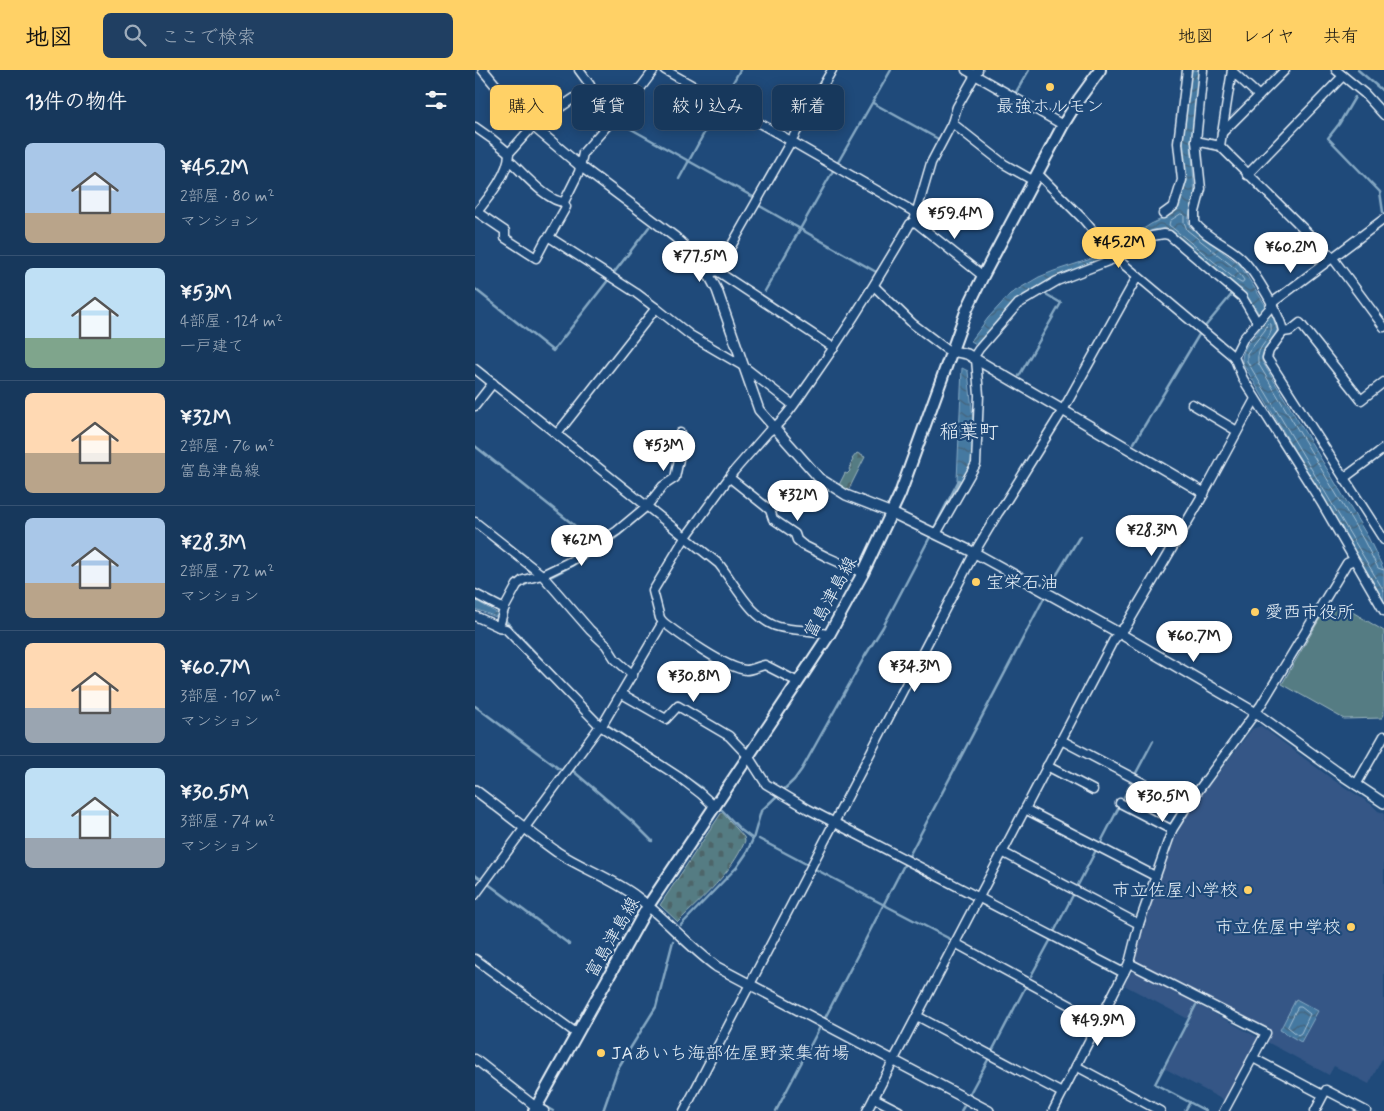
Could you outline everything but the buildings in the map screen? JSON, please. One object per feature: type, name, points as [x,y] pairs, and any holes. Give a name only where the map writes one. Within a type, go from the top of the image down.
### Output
[{"type":"main road","name":"富島津島線","points":[[538,1110],[576,1033],[648,906],[829,635],[863,573],[891,513],[967,309],[1063,125],[1100,70]]},
{"type":"street","points":[[483,70],[495,85]]},
{"type":"street","points":[[579,70],[590,85]]},
{"type":"street","points":[[644,85],[654,70]]},
{"type":"street","points":[[665,70],[916,213]]},
{"type":"street","points":[[832,70],[714,273],[717,290],[759,410],[807,467],[819,478],[846,495],[891,513],[975,553],[1119,633],[1256,713],[1384,803]]},
{"type":"street","points":[[966,70],[976,72],[1063,125]]},
{"type":"street","points":[[1163,214],[1174,206],[1182,180],[1178,144],[1187,70]]},
{"type":"street","points":[[1203,70],[1197,141],[1201,189],[1195,212],[1195,222],[1244,261],[1283,324],[1283,332],[1269,351],[1267,358],[1384,540]]},
{"type":"street","points":[[1222,133],[1285,70]]},
{"type":"street","points":[[1220,146],[1232,71]]},
{"type":"street","points":[[1232,71],[1259,96]]},
{"type":"street","points":[[798,682],[765,664],[747,670],[732,665],[688,641],[663,622],[653,591],[687,537],[734,471],[763,438],[776,428],[834,348],[874,286],[910,224],[914,221],[931,163],[976,72]]},
{"type":"street","points":[[1247,175],[1340,73],[1365,94],[1384,114]]},
{"type":"street","points":[[952,123],[1004,164],[1036,177],[1083,219],[1113,255],[1137,277],[1234,357],[1255,399],[1321,502],[1384,611]]},
{"type":"street","points":[[475,127],[509,154]]},
{"type":"street","points":[[530,130],[509,154],[509,163],[490,196],[476,211],[505,231],[505,238],[536,258],[566,207],[564,202],[579,172],[583,152],[602,130]]},
{"type":"street","points":[[538,130],[579,165],[675,237],[714,273],[834,348]]},
{"type":"street","points":[[1197,141],[1220,146],[1247,175],[1332,257],[1384,327]]},
{"type":"street","points":[[509,163],[542,191],[560,202],[564,202]]},
{"type":"street","points":[[1234,357],[1238,347],[1271,305],[1384,219]]},
{"type":"street","points":[[914,221],[983,276]]},
{"type":"street","points":[[933,532],[976,464],[979,395],[975,359],[979,349],[1018,304],[1057,281],[1152,236],[1164,234],[1169,235],[1242,297],[1258,321]]},
{"type":"street","points":[[549,237],[629,288],[690,335],[743,366],[793,405]]},
{"type":"street","points":[[684,1111],[975,553],[998,512],[1063,410],[1137,277]]},
{"type":"street","points":[[874,286],[913,324],[946,349],[967,354],[1204,493]]},
{"type":"street","points":[[557,434],[656,308]]},
{"type":"street","points":[[1283,332],[1290,331],[1300,323],[1361,400],[1384,382]]},
{"type":"street","points":[[475,369],[719,564],[730,578],[738,593],[761,617],[778,627],[820,632],[829,635]]},
{"type":"street","points":[[475,406],[493,383]]},
{"type":"street","points":[[867,1111],[1113,641],[1125,626],[1204,493],[1255,399]]},
{"type":"street","points":[[1192,404],[1237,431]]},
{"type":"street","points":[[499,625],[503,611],[517,586],[523,580],[542,575],[571,562],[617,531],[647,506],[663,486],[675,478],[682,445],[680,433]]},
{"type":"street","points":[[1344,478],[1384,449]]},
{"type":"street","points":[[730,478],[770,510],[773,519],[795,534],[797,540],[803,545],[863,573]]},
{"type":"street","points":[[475,522],[542,575],[590,630],[606,645],[615,659],[633,675]]},
{"type":"street","points":[[1053,1111],[1129,963],[1139,924],[1172,830],[1187,806],[1256,713],[1347,563],[1354,560]]},
{"type":"street","points":[[475,594],[503,611]]},
{"type":"street","points":[[475,616],[506,629],[600,726],[679,777],[714,806]]},
{"type":"street","points":[[475,895],[603,724],[663,622]]},
{"type":"street","points":[[622,694],[666,719],[678,706],[729,736],[748,756],[766,784],[834,822],[1124,973]]},
{"type":"street","points":[[1356,785],[1384,736]]},
{"type":"street","points":[[1061,740],[1187,806]]},
{"type":"street","points":[[1047,766],[1093,790]]},
{"type":"street","points":[[475,790],[558,852],[616,883],[648,906],[672,926],[704,958],[717,967],[989,1111]]},
{"type":"street","points":[[1120,803],[1172,830]]},
{"type":"street","points":[[1025,809],[1155,876]]},
{"type":"street","points":[[1002,852],[1139,924]]},
{"type":"street","points":[[955,942],[1099,1021]]},
{"type":"street","points":[[475,958],[576,1033]]},
{"type":"street","points":[[1129,963],[1266,1033],[1224,1111]]},
{"type":"street","points":[[917,1016],[1062,1093]]},
{"type":"street","points":[[1253,1058],[1323,1095]]},
{"type":"street","points":[[475,1059],[538,1110]]},
{"type":"street","points":[[1076,1066],[1160,1111]]},
{"type":"street","points":[[1315,1111],[1326,1090],[1366,1111]]},
{"type":"street","points":[[874,1098],[899,1111]]},
{"type":"shaded area","name":"市立佐屋小学校","points":[[1261,726],[1332,779],[1371,804],[1378,811],[1384,813],[1384,1055],[1369,1084],[1334,1066],[1329,1075],[1267,1042],[1271,1032],[1198,992],[1133,960],[1176,835],[1188,813],[1252,729]]},
{"type":"shaded area","points":[[1133,970],[1257,1037],[1258,1040],[1225,1101],[1164,1068],[1190,1020],[1124,985]]},
{"type":"green space","points":[[857,453],[865,457],[848,491],[838,487],[845,473],[847,474],[850,471],[852,459]]},
{"type":"green space","points":[[1339,604],[1384,631],[1384,715],[1382,718],[1344,719],[1282,684],[1326,608]]},
{"type":"green space","points":[[722,812],[744,837],[745,841],[724,875],[678,922],[660,905]]},
{"type":"water","points":[[1190,70],[1200,70],[1191,145],[1195,195],[1188,220],[1190,227],[1240,265],[1273,317],[1277,330],[1275,337],[1264,350],[1262,361],[1368,537],[1384,570],[1384,601],[1242,362],[1248,343],[1261,326],[1257,311],[1225,275],[1175,234],[1165,228],[1153,230],[1105,259],[1058,275],[1018,298],[978,345],[971,341],[988,318],[1010,294],[1039,277],[1103,255],[1151,224],[1174,213],[1179,208],[1187,181],[1183,139]]},
{"type":"water","points":[[962,368],[968,371],[974,429],[971,464],[962,483],[957,480]]},
{"type":"water","points":[[475,600],[505,618],[504,620],[475,609]]},
{"type":"water","points":[[1296,999],[1318,1011],[1301,1042],[1280,1030]]},
{"type":"waterway","points":[[732,85],[740,70]]},
{"type":"waterway","points":[[837,164],[891,70]]},
{"type":"waterway","points":[[1015,94],[1029,70]]},
{"type":"waterway","points":[[1358,70],[1384,92]]},
{"type":"waterway","points":[[1355,97],[1328,138],[1380,192],[1383,212]]},
{"type":"waterway","points":[[873,103],[940,140]]},
{"type":"waterway","points":[[633,130],[755,198]]},
{"type":"waterway","points":[[679,179],[706,130]]},
{"type":"waterway","points":[[765,291],[834,169]]},
{"type":"waterway","points":[[758,205],[878,273]]},
{"type":"waterway","points":[[613,274],[649,227]]},
{"type":"waterway","points":[[475,289],[553,351],[609,279]]},
{"type":"waterway","points":[[1019,376],[1061,303],[1044,293]]},
{"type":"waterway","points":[[1203,329],[1233,293]]},
{"type":"waterway","points":[[1134,443],[1200,333]]},
{"type":"waterway","points":[[475,446],[594,541]]},
{"type":"waterway","points":[[933,530],[959,480]]},
{"type":"waterway","points":[[552,576],[599,550],[641,515]]},
{"type":"waterway","points":[[681,925],[737,867],[753,839],[761,811],[794,780],[802,769],[883,627],[931,535]]},
{"type":"waterway","points":[[1050,586],[1080,536]]},
{"type":"waterway","points":[[516,593],[521,587],[531,582]]},
{"type":"waterway","points":[[909,856],[1044,598]]},
{"type":"waterway","points":[[505,620],[509,607]]},
{"type":"waterway","points":[[504,619],[560,679]]},
{"type":"waterway","points":[[475,706],[562,771]]},
{"type":"waterway","points":[[590,710],[599,719]]},
{"type":"waterway","points":[[606,724],[702,788]]},
{"type":"waterway","points":[[1136,773],[1153,741]]},
{"type":"waterway","points":[[572,770],[633,822],[652,841]]},
{"type":"waterway","points":[[1123,799],[1131,783]]},
{"type":"waterway","points":[[1101,842],[1118,809]]},
{"type":"waterway","points":[[722,810],[741,830],[753,839]]},
{"type":"waterway","points":[[759,839],[808,865]]},
{"type":"waterway","points":[[1077,887],[1095,852]]},
{"type":"waterway","points":[[825,1018],[905,863]]},
{"type":"waterway","points":[[813,868],[950,939]]},
{"type":"waterway","points":[[475,875],[482,880]]},
{"type":"waterway","points":[[487,883],[569,944]]},
{"type":"waterway","points":[[1054,932],[1073,895]]},
{"type":"waterway","points":[[603,1111],[618,1068],[656,1007],[673,941]]},
{"type":"waterway","points":[[1031,976],[1050,941]]},
{"type":"waterway","points":[[991,1053],[1026,986]]},
{"type":"waterway","points":[[1196,1005],[1155,1084],[1206,1111]]},
{"type":"waterway","points":[[776,1111],[819,1029]]},
{"type":"waterway","points":[[969,1095],[989,1058]]},
{"type":"waterway","points":[[1185,1111],[1190,1102]]},
{"type":"waterway","points":[[961,1111],[964,1106]]},
{"type":"waterway","points":[[546,1107],[553,1111]]},
{"type":"place","name":"最強ホルモン","points":[[1050,87]]},
{"type":"place","name":"宝栄石油","points":[[976,582]]},
{"type":"place","name":"愛西市役所","points":[[1255,612]]},
{"type":"place","name":"市立佐屋小学校","points":[[1248,890]]},
{"type":"place","name":"市立佐屋中学校","points":[[1351,927]]},
{"type":"place","name":"JAあいち海部佐屋野菜集荷場","points":[[601,1053]]},
{"type":"district","name":"稲葉町","points":[[969,431]]}]
